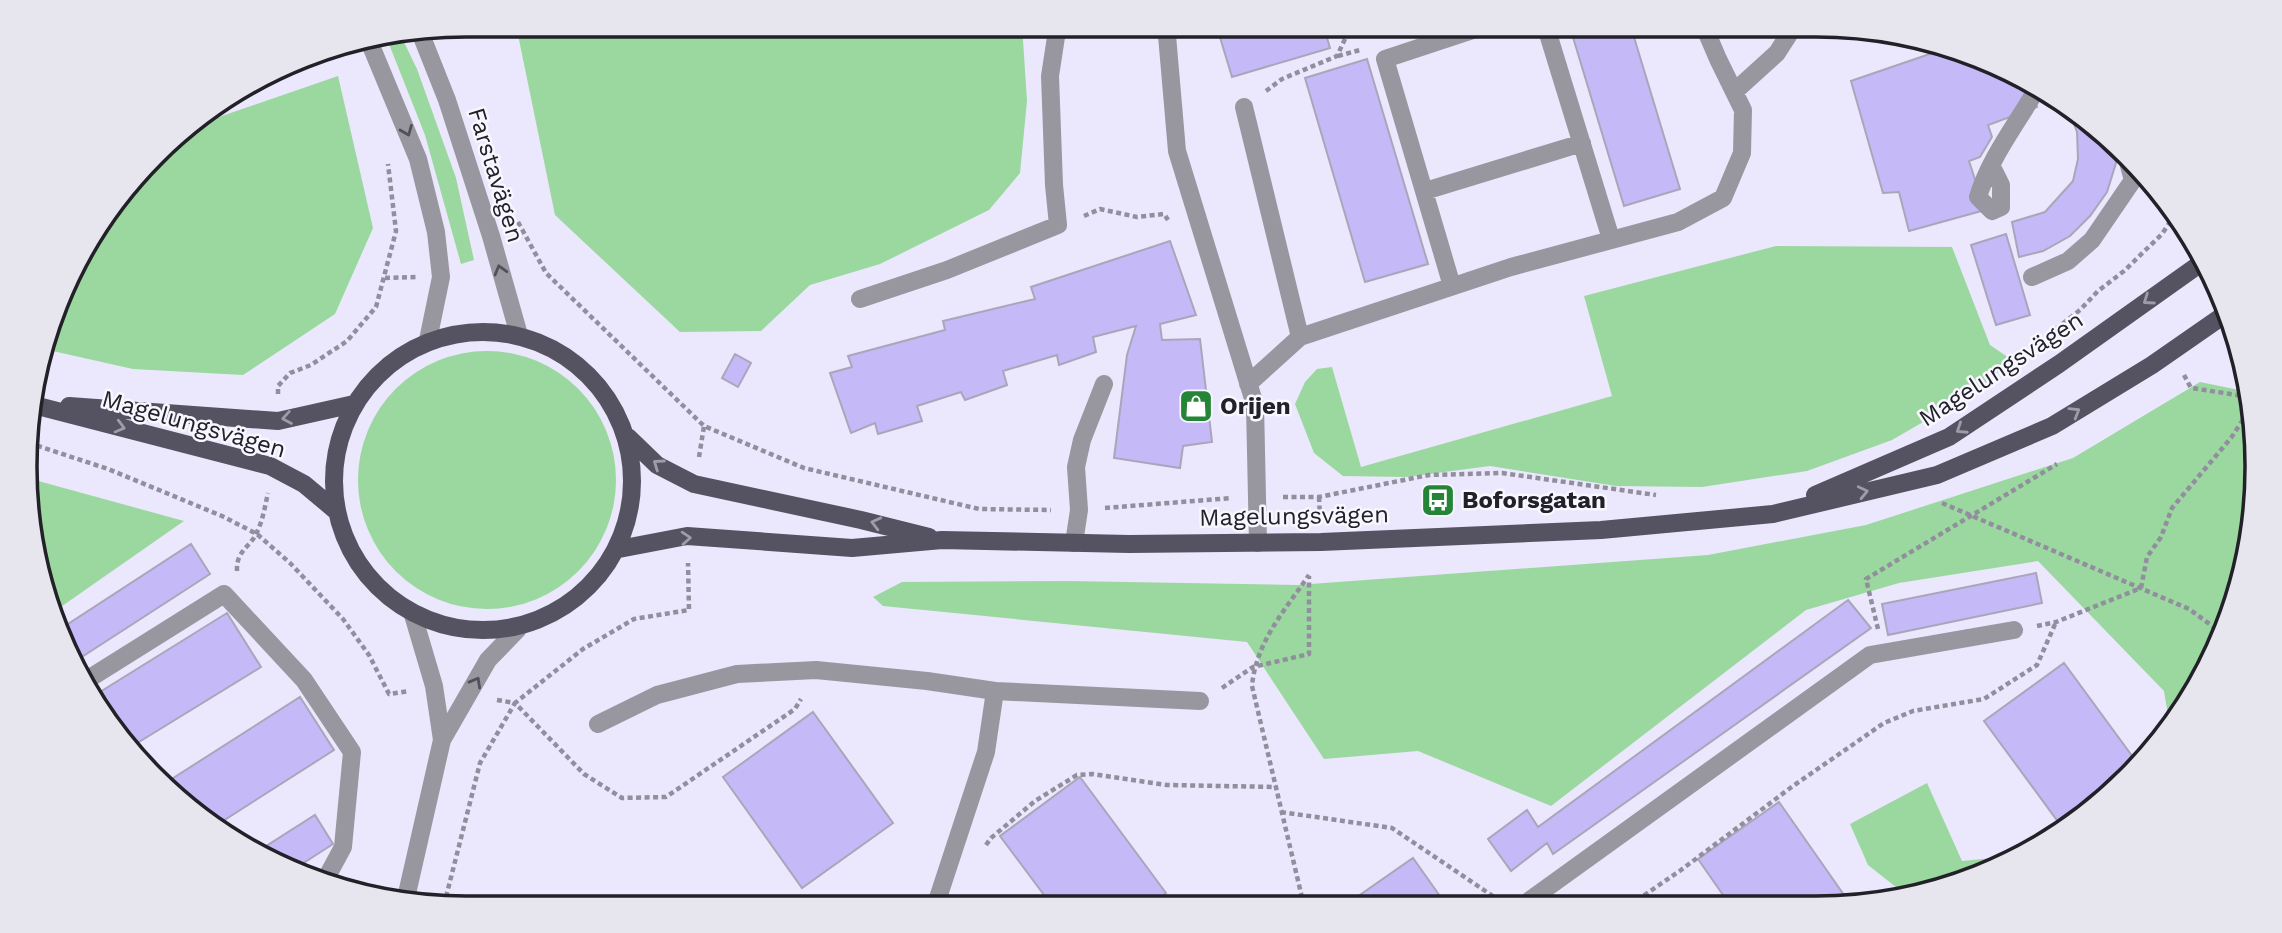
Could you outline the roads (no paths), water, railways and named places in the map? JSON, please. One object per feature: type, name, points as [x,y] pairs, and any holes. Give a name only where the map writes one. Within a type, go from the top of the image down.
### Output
[{"type":"main road","name":"Magelungsvägen","points":[[1773,514],[1950,437],[2196,267]]},
{"type":"main road","name":"Magelungsvägen","points":[[619,549],[687,536],[852,548],[942,540],[1074,543],[1258,542],[1601,530],[1773,514],[1937,475],[2052,426],[2152,365],[2219,319]]},
{"type":"main road","points":[[486,330],[519,335],[556,349],[599,384],[628,437],[635,488],[619,549],[573,600],[518,629],[465,632],[413,615],[386,595],[365,569],[347,542],[335,510],[336,448],[354,404],[391,362],[428,340],[457,332],[486,330]]},
{"type":"main road","name":"Magelungsvägen","points":[[41,404],[278,421],[354,404]]},
{"type":"main road","name":"Magelungsvägen","points":[[41,406],[270,466],[304,484],[335,510]]},
{"type":"main road","name":"Magelungsvägen","points":[[628,437],[657,465],[694,484],[942,540]]},
{"type":"street","points":[[860,299],[947,270],[1058,225],[1050,76],[1056,37]]},
{"type":"street","points":[[1167,37],[1177,150],[1255,404],[1258,542]]},
{"type":"street","points":[[1452,37],[1385,59],[1452,286]]},
{"type":"street","points":[[1549,37],[1611,239]]},
{"type":"street","points":[[1248,384],[1300,337],[1511,267],[1678,222],[1723,198],[1742,153],[1743,110],[1709,37]]},
{"type":"street","points":[[1734,92],[1777,53],[1787,37]]},
{"type":"street","name":"Farstavägen","points":[[423,39],[451,112],[519,335]]},
{"type":"street","points":[[372,47],[418,159],[436,232],[441,277],[428,340]]},
{"type":"street","points":[[1991,165],[2033,96]]},
{"type":"street","points":[[1244,107],[1300,337]]},
{"type":"street","points":[[1424,191],[1582,143]]},
{"type":"street","points":[[2032,277],[2068,261],[2092,240],[2133,180],[2132,176]]},
{"type":"street","points":[[1074,543],[1079,510],[1076,467],[1082,440],[1104,384]]},
{"type":"street","points":[[92,677],[223,594],[304,680],[352,752],[343,847],[329,873]]},
{"type":"street","points":[[413,615],[434,686],[442,740]]},
{"type":"street","points":[[406,892],[442,740],[488,660],[518,629]]},
{"type":"street","points":[[1538,896],[1870,655],[2014,630]]},
{"type":"street","points":[[598,724],[657,695],[737,674],[816,670],[928,681],[995,691],[1200,701]]},
{"type":"street","points":[[939,896],[986,752],[995,691]]},
{"type":"place","name":"Orijen","points":[[1196,406]]},
{"type":"place","name":"Boforsgatan","points":[[1438,500]]}]
